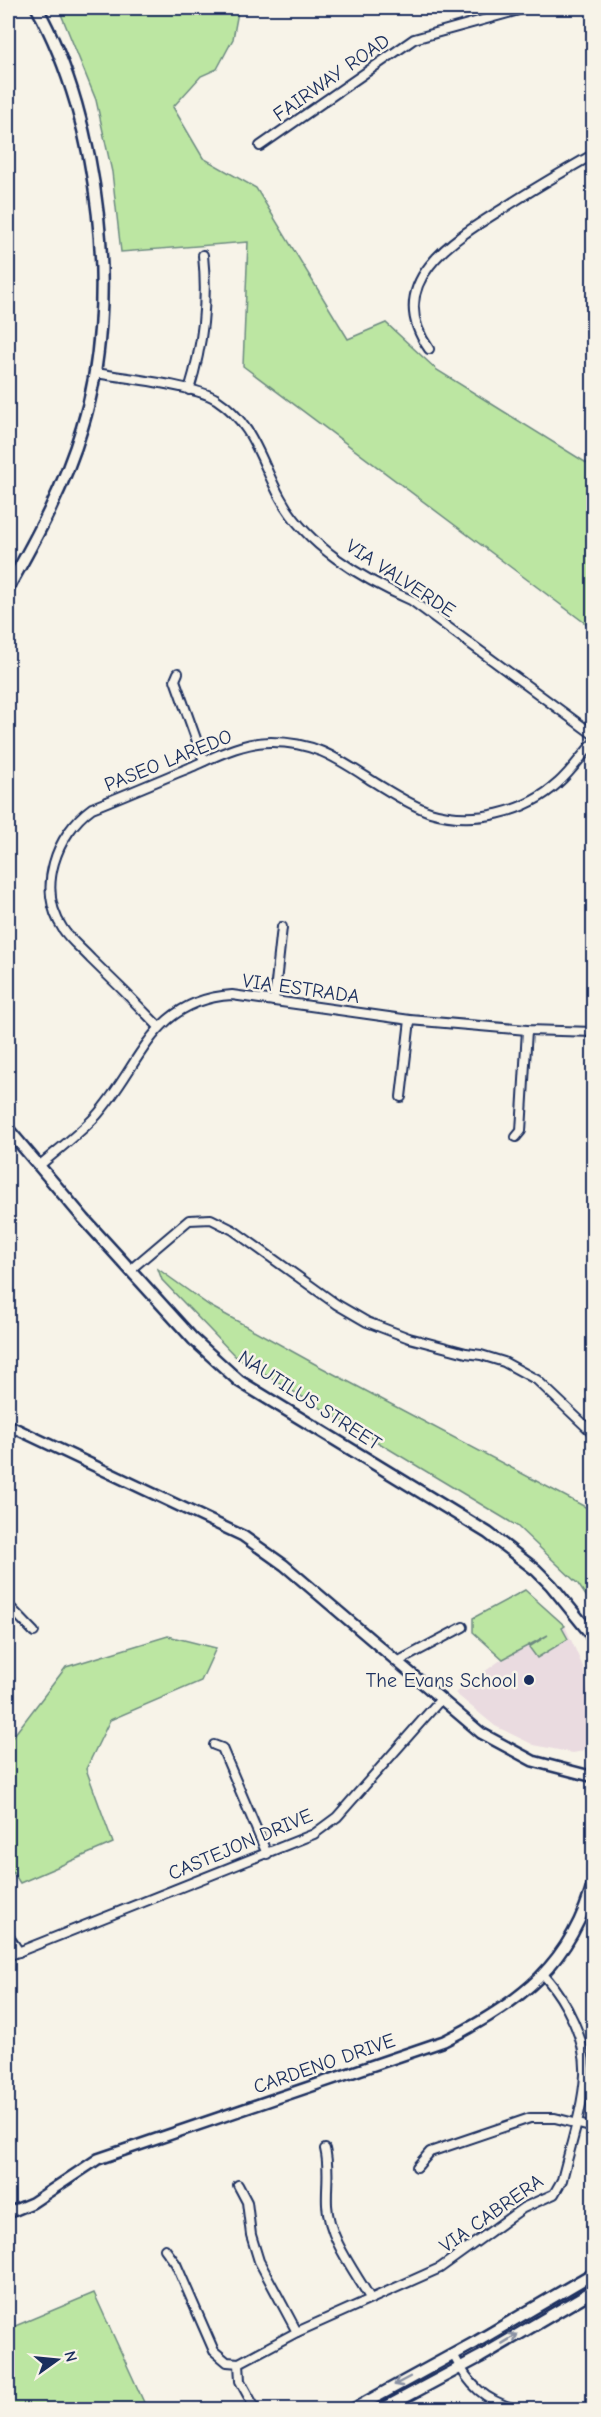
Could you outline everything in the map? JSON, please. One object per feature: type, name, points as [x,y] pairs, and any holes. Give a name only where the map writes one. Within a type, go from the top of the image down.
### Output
[{"type":"main road","points":[[8,588],[64,481],[83,427],[99,345],[100,236],[91,169],[75,103],[60,57],[37,8]]},
{"type":"main road","name":"NAUTILUS STREET","points":[[8,1129],[84,1219],[193,1340],[239,1381],[488,1533],[536,1570],[551,1585],[590,1633],[594,1643]]},
{"type":"main road","points":[[352,2409],[453,2355],[594,2273]]},
{"type":"main road","points":[[381,2409],[594,2290]]},
{"type":"street","name":"FAIRWAY ROAD","points":[[260,146],[414,39],[526,8]]},
{"type":"street","points":[[429,349],[420,336],[414,308],[419,282],[438,254],[462,234],[594,154]]},
{"type":"street","points":[[189,390],[199,356],[205,323],[203,255]]},
{"type":"street","name":"VIA VALVERDE","points":[[95,373],[189,390],[216,400],[243,423],[254,438],[280,497],[292,517],[321,545],[353,572],[411,600],[594,735]]},
{"type":"street","points":[[178,673],[174,680],[204,761]]},
{"type":"street","name":"PASEO LAREDO","points":[[159,1027],[64,931],[52,903],[52,872],[57,852],[66,835],[80,817],[92,808],[236,748],[268,742],[294,743],[323,750],[404,800],[429,812],[474,818],[489,816],[527,804],[558,783],[594,742]]},
{"type":"street","points":[[274,1001],[282,927]]},
{"type":"street","name":"VIA ESTRADA","points":[[40,1165],[96,1116],[126,1074],[135,1057],[159,1027],[171,1016],[197,1003],[222,996],[411,1020],[527,1030],[594,1032]]},
{"type":"street","points":[[401,1097],[411,1020]]},
{"type":"street","points":[[516,1137],[521,1131],[527,1030]]},
{"type":"street","points":[[130,1270],[189,1220],[211,1219],[233,1230],[336,1304],[367,1322],[408,1338],[466,1353],[481,1354],[504,1362],[537,1380],[594,1434]]},
{"type":"street","points":[[8,1441],[11,1427],[243,1536],[284,1565],[481,1733],[533,1761],[594,1777]]},
{"type":"street","points":[[8,1605],[34,1632]]},
{"type":"street","points":[[397,1662],[462,1627]]},
{"type":"street","name":"CASTEJON DRIVE","points":[[8,1956],[314,1834],[337,1817],[441,1699]]},
{"type":"street","points":[[214,1745],[222,1748],[267,1854]]},
{"type":"street","name":"CARDENO DRIVE","points":[[8,2213],[32,2203],[98,2159],[444,2041],[482,2022],[544,1975],[573,1936],[587,1906],[594,1879]]},
{"type":"street","points":[[8,1935],[19,1952]]},
{"type":"street","name":"VIA CABRERA","points":[[239,2363],[297,2332],[440,2268],[523,2208],[554,2194],[562,2180],[585,2076],[583,2052],[570,2014],[544,1975]]},
{"type":"street","points":[[417,2167],[430,2152],[530,2118],[555,2118],[594,2128]]},
{"type":"street","points":[[326,2149],[329,2164],[327,2206],[331,2225],[370,2298]]},
{"type":"street","points":[[238,2185],[247,2202],[251,2235],[259,2261],[297,2332]]},
{"type":"street","points":[[165,2249],[176,2264],[214,2351],[227,2362],[239,2363],[240,2381],[256,2409]]},
{"type":"street","points":[[453,2355],[473,2386],[490,2400],[518,2409]]},
{"type":"shaded area","name":"The Evans School","points":[[525,1590],[565,1626],[583,1667],[589,1698],[588,1742],[583,1751],[573,1753],[534,1745],[495,1726],[455,1693],[502,1659],[473,1632],[473,1618]]},
{"type":"green space","points":[[70,8],[235,8],[238,12],[233,39],[217,69],[201,76],[173,107],[203,158],[256,188],[348,339],[386,323],[437,370],[593,467],[593,629],[243,366],[248,242],[121,252],[112,172],[96,100],[61,14]]},
{"type":"green space","points":[[158,1269],[210,1306],[593,1511],[593,1606],[578,1584],[517,1526],[236,1357],[162,1280]]},
{"type":"green space","points":[[525,1590],[565,1626],[562,1628],[568,1639],[537,1658],[529,1647],[548,1635],[503,1659],[473,1632],[473,1618]]},
{"type":"green space","points":[[168,1636],[216,1648],[201,1681],[110,1720],[86,1769],[113,1843],[20,1883],[8,1865],[8,1743],[66,1667]]},
{"type":"green space","points":[[94,2293],[147,2409],[8,2409],[8,2329]]},
{"type":"place","name":"The Evans School","points":[[529,1680]]}]
